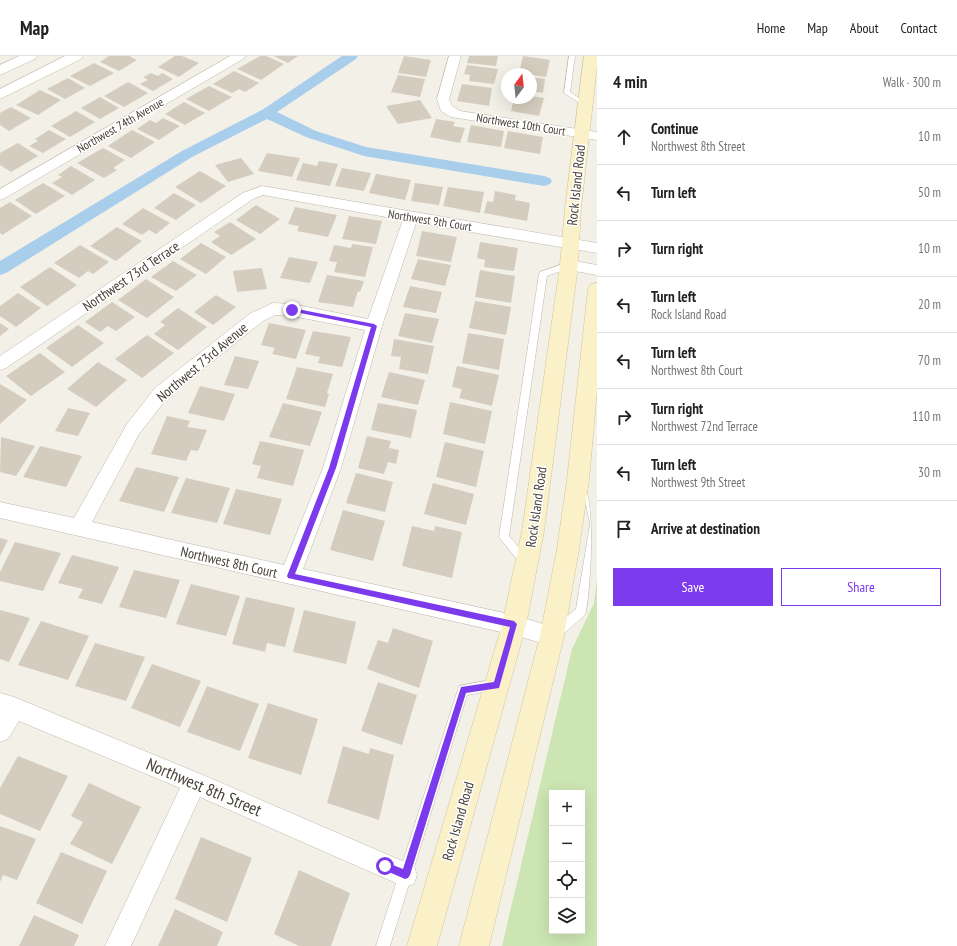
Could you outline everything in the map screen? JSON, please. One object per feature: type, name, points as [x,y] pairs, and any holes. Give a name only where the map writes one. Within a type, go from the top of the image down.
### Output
[{"type":"main road","name":"Rock Island Road","points":[[422,946],[514,624],[527,564],[533,531],[569,265],[570,242],[589,135],[586,105],[591,56]]},
{"type":"main road","points":[[474,946],[552,636],[568,549],[578,480],[597,289]]},
{"type":"street","points":[[0,71],[30,56]]},
{"type":"street","points":[[0,95],[76,56]]},
{"type":"street","name":"Northwest 74th Avenue","points":[[0,195],[239,56]]},
{"type":"street","name":"Northwest 10th Court","points":[[455,56],[443,99],[446,108],[456,114],[589,135]]},
{"type":"street","name":"Northwest 9th Court","points":[[262,190],[411,217],[570,242],[597,248]]},
{"type":"street","name":"Northwest 73rd Terrace","points":[[0,364],[248,196],[262,190]]},
{"type":"street","points":[[290,576],[332,468],[374,326],[411,217]]},
{"type":"street","points":[[569,265],[597,270]]},
{"type":"street","name":"Northwest 73rd Avenue","points":[[79,527],[133,429],[161,393],[256,317],[273,309],[292,310],[374,326]]},
{"type":"street","name":"Northwest 8th Court","points":[[0,510],[290,576],[514,624],[552,636]]},
{"type":"street","points":[[0,731],[7,706]]},
{"type":"street","name":"Northwest 8th Street","points":[[7,706],[195,783],[405,875]]},
{"type":"street","points":[[118,946],[195,783]]},
{"type":"lane","points":[[572,56],[567,93],[586,105]]},
{"type":"lane","points":[[527,564],[504,537],[543,274],[569,265]]},
{"type":"lane","points":[[383,946],[463,690],[496,685]]},
{"type":"green space","points":[[597,579],[597,946],[502,946],[572,649],[594,603]]},
{"type":"building","points":[[109,56],[129,56],[137,60],[119,71],[100,62]]},
{"type":"building","points":[[175,56],[182,56],[199,63],[179,77],[158,67]]},
{"type":"building","points":[[260,56],[266,56],[284,64],[261,80],[237,69]]},
{"type":"building","points":[[274,56],[298,56],[288,63]]},
{"type":"building","points":[[404,56],[431,60],[426,77],[398,73]]},
{"type":"building","points":[[469,56],[498,56],[496,66],[467,63]]},
{"type":"building","points":[[523,56],[550,60],[546,77],[537,76],[537,68],[520,68]]},
{"type":"building","points":[[94,63],[114,73],[90,86],[70,76]]},
{"type":"building","points":[[467,65],[498,69],[494,84],[469,81],[470,75],[464,74]]},
{"type":"building","points":[[234,71],[259,83],[245,92],[239,89],[232,93],[213,84]]},
{"type":"building","points":[[151,73],[158,76],[162,73],[173,79],[153,91],[140,84],[148,80],[143,77]]},
{"type":"building","points":[[398,75],[425,79],[420,97],[391,92]]},
{"type":"building","points":[[68,78],[85,88],[65,99],[47,89]]},
{"type":"building","points":[[537,78],[545,79],[543,93],[537,92]]},
{"type":"building","points":[[128,82],[148,93],[124,107],[104,96]]},
{"type":"building","points":[[462,84],[492,88],[489,106],[457,101]]},
{"type":"building","points":[[209,86],[232,97],[209,111],[186,99]]},
{"type":"building","points":[[40,90],[61,100],[38,115],[16,105]]},
{"type":"building","points":[[100,97],[119,108],[100,119],[81,108]]},
{"type":"building","points":[[537,97],[544,98],[539,116],[511,111],[513,104],[537,104]]},
{"type":"building","points":[[420,100],[432,118],[398,124],[386,106]]},
{"type":"building","points":[[184,102],[205,113],[185,125],[165,114]]},
{"type":"building","points":[[11,107],[31,118],[9,131],[0,125],[0,113]]},
{"type":"building","points":[[76,111],[95,122],[70,137],[51,126]]},
{"type":"building","points":[[163,118],[180,126],[159,140],[137,129],[150,120],[156,123]]},
{"type":"building","points":[[436,119],[455,122],[453,126],[465,128],[460,143],[430,137]]},
{"type":"building","points":[[471,125],[504,131],[501,147],[467,142]]},
{"type":"building","points":[[49,130],[66,139],[43,153],[29,146],[38,141],[35,139]]},
{"type":"building","points":[[132,130],[155,142],[131,158],[108,146]]},
{"type":"building","points":[[508,131],[543,137],[540,154],[504,148]]},
{"type":"building","points":[[18,143],[38,156],[11,172],[0,165],[0,153]]},
{"type":"building","points":[[103,148],[125,160],[113,168],[117,170],[104,178],[77,163]]},
{"type":"building","points":[[267,153],[300,158],[292,177],[258,171]]},
{"type":"building","points":[[241,158],[254,174],[228,182],[215,165]]},
{"type":"building","points":[[319,161],[338,164],[330,186],[296,180],[303,163],[317,166]]},
{"type":"building","points":[[71,166],[95,180],[72,195],[52,183],[62,177],[58,175]]},
{"type":"building","points":[[342,168],[371,173],[364,191],[335,186]]},
{"type":"building","points":[[200,171],[226,186],[201,203],[175,187]]},
{"type":"building","points":[[376,174],[411,180],[405,200],[369,193]]},
{"type":"building","points":[[43,183],[65,196],[36,214],[15,200]]},
{"type":"building","points":[[415,183],[443,187],[439,205],[411,201]]},
{"type":"building","points":[[448,187],[484,192],[480,213],[443,206]]},
{"type":"building","points":[[495,191],[516,195],[515,200],[530,203],[527,221],[484,213],[487,201],[493,202]]},
{"type":"building","points":[[174,193],[196,205],[176,220],[154,208]]},
{"type":"building","points":[[10,202],[32,216],[2,235],[0,233],[0,208]]},
{"type":"building","points":[[256,205],[280,219],[260,234],[236,220]]},
{"type":"building","points":[[295,207],[337,215],[328,237],[297,231],[299,226],[288,224]]},
{"type":"building","points":[[143,208],[170,223],[156,234],[149,230],[142,235],[122,224]]},
{"type":"building","points":[[349,216],[382,221],[376,244],[342,239]]},
{"type":"building","points":[[230,222],[256,239],[231,255],[211,242],[220,236],[214,232]]},
{"type":"building","points":[[117,227],[142,241],[116,261],[90,246]]},
{"type":"building","points":[[422,231],[457,237],[451,262],[416,256]]},
{"type":"building","points":[[480,242],[518,248],[514,271],[484,267],[485,260],[477,258]]},
{"type":"building","points":[[201,243],[226,257],[206,274],[180,259]]},
{"type":"building","points":[[352,244],[373,247],[365,277],[334,272],[337,262],[329,261],[334,245],[351,248]]},
{"type":"building","points":[[80,245],[109,262],[93,274],[88,271],[79,278],[54,263]]},
{"type":"building","points":[[289,257],[318,262],[310,283],[280,278]]},
{"type":"building","points":[[418,259],[451,265],[445,286],[411,279]]},
{"type":"building","points":[[173,261],[197,275],[176,291],[151,277]]},
{"type":"building","points":[[50,267],[77,285],[47,306],[20,287]]},
{"type":"building","points":[[262,268],[267,289],[237,292],[233,271]]},
{"type":"building","points":[[480,270],[515,276],[511,303],[475,297]]},
{"type":"building","points":[[327,275],[364,281],[360,292],[358,291],[353,307],[318,302]]},
{"type":"building","points":[[146,279],[174,297],[147,318],[118,300]]},
{"type":"building","points":[[410,286],[442,292],[436,313],[403,307]]},
{"type":"building","points":[[18,293],[41,308],[16,327],[0,316],[0,306]]},
{"type":"building","points":[[216,295],[236,307],[213,325],[194,312]]},
{"type":"building","points":[[475,301],[511,307],[506,335],[469,328]]},
{"type":"building","points":[[112,302],[135,317],[116,331],[108,326],[100,332],[85,322]]},
{"type":"building","points":[[178,308],[207,327],[178,350],[154,334],[165,325],[160,322]]},
{"type":"building","points":[[405,313],[439,319],[432,343],[398,336]]},
{"type":"building","points":[[0,323],[9,329],[0,336]]},
{"type":"building","points":[[269,323],[306,330],[296,359],[272,354],[275,348],[261,345]]},
{"type":"building","points":[[78,325],[104,343],[72,367],[46,348]]},
{"type":"building","points":[[313,331],[351,337],[342,367],[318,363],[320,357],[305,354]]},
{"type":"building","points":[[468,333],[504,339],[499,370],[462,363]]},
{"type":"building","points":[[147,335],[174,353],[142,378],[115,359]]},
{"type":"building","points":[[394,339],[434,346],[428,374],[399,369],[401,357],[391,356]]},
{"type":"building","points":[[40,353],[65,372],[31,396],[6,376]]},
{"type":"building","points":[[235,356],[259,361],[248,389],[224,385]]},
{"type":"building","points":[[98,362],[127,380],[96,407],[67,389]]},
{"type":"building","points":[[457,366],[499,375],[492,406],[459,398],[462,389],[452,387]]},
{"type":"building","points":[[297,367],[333,374],[327,393],[329,394],[325,407],[286,399]]},
{"type":"building","points":[[389,372],[425,380],[418,405],[381,397]]},
{"type":"building","points":[[0,384],[27,400],[0,424]]},
{"type":"building","points":[[200,386],[235,394],[224,421],[188,413]]},
{"type":"building","points":[[450,402],[492,411],[485,444],[443,434]]},
{"type":"building","points":[[283,403],[322,412],[310,446],[269,437]]},
{"type":"building","points":[[378,403],[417,410],[411,438],[371,430]]},
{"type":"building","points":[[68,408],[90,413],[78,436],[55,431]]},
{"type":"building","points":[[167,416],[190,421],[187,427],[207,430],[198,451],[191,450],[186,461],[151,454]]},
{"type":"building","points":[[367,436],[391,441],[389,448],[399,450],[396,464],[388,462],[384,474],[358,468]]},
{"type":"building","points":[[1,437],[35,446],[16,476],[0,472]]},
{"type":"building","points":[[260,441],[304,450],[293,486],[257,478],[261,466],[252,464]]},
{"type":"building","points":[[445,442],[484,451],[476,487],[436,477]]},
{"type":"building","points":[[40,446],[82,456],[66,487],[23,477]]},
{"type":"building","points":[[136,467],[179,477],[164,512],[119,501]]},
{"type":"building","points":[[356,473],[393,482],[385,512],[346,503]]},
{"type":"building","points":[[186,478],[230,488],[217,523],[171,513]]},
{"type":"building","points":[[433,483],[474,494],[466,525],[424,514]]},
{"type":"building","points":[[236,489],[282,499],[270,535],[223,524]]},
{"type":"building","points":[[343,510],[385,521],[373,561],[330,550]]},
{"type":"building","points":[[412,526],[434,531],[435,526],[462,532],[452,578],[402,566]]},
{"type":"building","points":[[0,538],[8,540],[0,556]]},
{"type":"building","points":[[15,542],[61,553],[43,591],[0,581],[0,572]]},
{"type":"building","points":[[72,555],[119,567],[102,604],[78,598],[83,589],[58,583]]},
{"type":"building","points":[[134,570],[180,580],[166,618],[119,607]]},
{"type":"building","points":[[191,584],[240,596],[226,636],[176,624]]},
{"type":"building","points":[[246,597],[295,608],[285,647],[267,643],[265,652],[232,644]]},
{"type":"building","points":[[0,610],[30,618],[9,662],[0,659]]},
{"type":"building","points":[[304,610],[356,622],[346,664],[293,652]]},
{"type":"building","points":[[41,621],[89,636],[68,680],[18,665]]},
{"type":"building","points":[[393,628],[433,641],[419,688],[367,669],[378,640],[388,643]]},
{"type":"building","points":[[95,643],[145,657],[126,701],[75,686]]},
{"type":"building","points":[[152,664],[201,681],[180,727],[131,708]]},
{"type":"building","points":[[378,682],[417,695],[402,745],[361,731]]},
{"type":"building","points":[[207,686],[259,704],[240,751],[187,732]]},
{"type":"building","points":[[268,703],[318,719],[301,775],[248,758]]},
{"type":"building","points":[[343,746],[369,754],[370,748],[394,755],[379,820],[327,803]]},
{"type":"building","points":[[18,756],[68,776],[40,831],[0,814],[0,788]]},
{"type":"building","points":[[89,783],[141,807],[112,864],[70,844],[83,822],[71,816]]},
{"type":"building","points":[[0,826],[36,839],[17,880],[3,875],[0,882]]},
{"type":"building","points":[[201,837],[252,858],[227,922],[175,899]]},
{"type":"building","points":[[61,852],[107,871],[82,924],[36,903]]},
{"type":"building","points":[[299,870],[350,893],[331,946],[299,946],[274,934]]},
{"type":"building","points":[[175,909],[223,932],[217,946],[158,946]]},
{"type":"building","points":[[34,915],[79,935],[74,946],[19,946]]},
{"type":"waterway","points":[[267,113],[351,56]]},
{"type":"waterway","points":[[0,269],[187,154],[267,113]]},
{"type":"waterway","points":[[267,113],[311,134],[364,151],[544,181]]},
{"type":"route","points":[[292,310],[374,326],[332,468],[290,576],[479,618],[514,624],[496,685],[463,690],[405,875],[385,866]]}]
